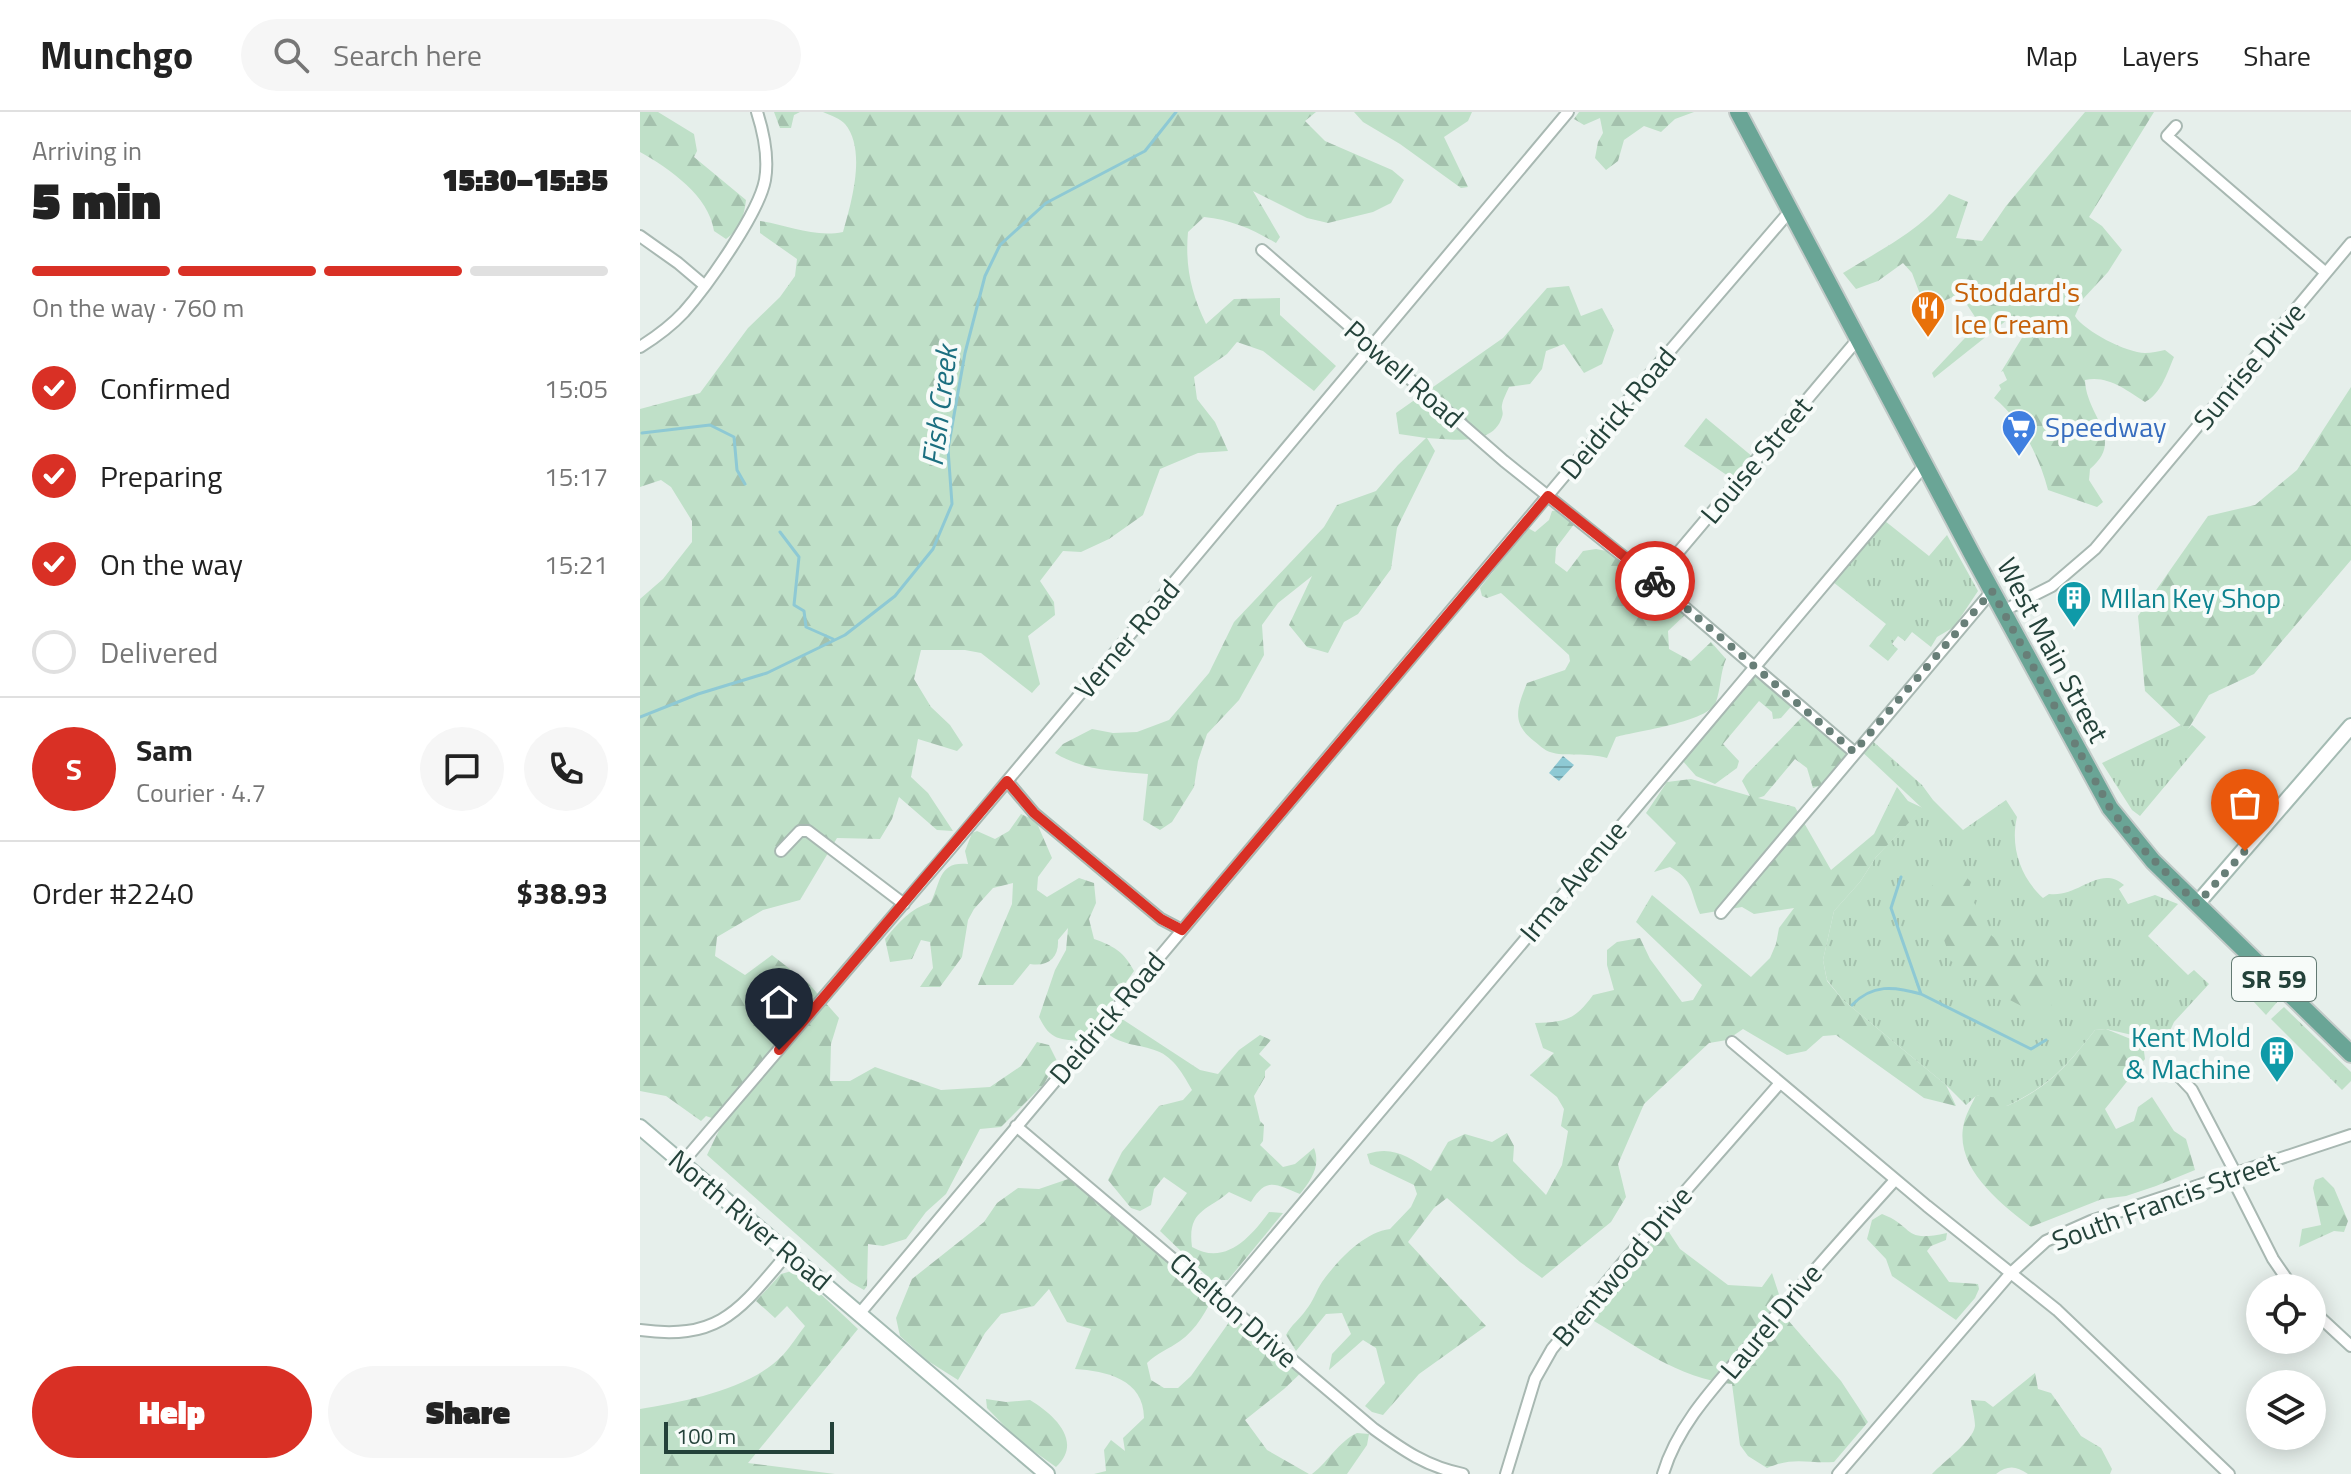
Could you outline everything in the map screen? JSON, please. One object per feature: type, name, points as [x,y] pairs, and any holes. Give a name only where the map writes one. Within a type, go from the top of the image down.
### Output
[{"type":"main road","name":"SR 59","points":[[1738,112],[1790,211]]},
{"type":"main road","name":"West Main Street","points":[[1790,211],[2110,808],[2137,843],[2351,1054]]},
{"type":"street","points":[[640,347],[684,312],[723,258],[762,191],[767,161],[757,112]]},
{"type":"street","name":"Verner Road","points":[[682,1163],[904,904],[1568,112]]},
{"type":"street","points":[[2176,126],[2167,136],[2326,273]]},
{"type":"street","name":"Deidrick Road","points":[[860,1313],[1790,211]]},
{"type":"street","points":[[640,236],[704,285]]},
{"type":"street","name":"Sunrise Drive","points":[[2003,611],[2052,586],[2095,549],[2351,243]]},
{"type":"street","name":"Powell Road","points":[[1262,250],[1548,496],[1654,581],[1854,752]]},
{"type":"street","name":"Louise Street","points":[[1654,581],[1858,339]]},
{"type":"street","name":"Irma Avenue","points":[[1223,1298],[1925,465]]},
{"type":"street","points":[[1721,913],[1992,591]]},
{"type":"street","points":[[2197,904],[2351,726]]},
{"type":"street","points":[[1007,781],[1034,813],[1161,919],[1182,930]]},
{"type":"street","points":[[781,851],[800,831],[808,831],[904,904]]},
{"type":"street","points":[[1732,1042],[2085,1335],[2229,1474]]},
{"type":"street","points":[[2175,1072],[2192,1090],[2273,1259],[2283,1274]]},
{"type":"street","name":"Brentwood Drive","points":[[1506,1474],[1528,1398],[1552,1349],[1625,1260],[1780,1083]]},
{"type":"street","name":"Chelton Drive","points":[[1016,1126],[1223,1298],[1312,1378],[1409,1455],[1429,1465],[1463,1474]]},
{"type":"street","name":"North River Road","points":[[640,1127],[1047,1474]]},
{"type":"street","name":"South Francis Street","points":[[1838,1474],[2010,1274],[2038,1247],[2065,1231],[2351,1135]]},
{"type":"street","name":"Laurel Drive","points":[[1663,1474],[1672,1449],[1701,1404],[1895,1180]]},
{"type":"street","points":[[640,1330],[675,1334],[695,1331],[720,1321],[750,1298],[788,1253]]},
{"type":"street","points":[[2326,1323],[2351,1346]]},
{"type":"green space","points":[[640,112],[658,112],[694,134],[697,151],[694,157],[746,200],[740,222],[726,239],[714,231],[705,206],[696,195],[664,167],[640,152]]},
{"type":"green space","points":[[774,112],[800,112],[794,115],[791,128],[780,128]]},
{"type":"green space","points":[[823,112],[1316,112],[1305,121],[1325,141],[1392,170],[1404,180],[1391,203],[1373,212],[1328,223],[1307,218],[1253,191],[1280,237],[1276,243],[1242,226],[1204,217],[1188,232],[1190,279],[1206,324],[1234,299],[1280,298],[1280,315],[1336,366],[1314,391],[1263,351],[1237,342],[1227,354],[1194,377],[1197,399],[1215,422],[1228,451],[1198,453],[1160,469],[1143,515],[1109,539],[1081,552],[1063,551],[1040,581],[1054,602],[1055,615],[1028,636],[1040,684],[1032,693],[981,653],[921,650],[914,679],[931,707],[950,725],[963,745],[957,751],[918,739],[911,777],[928,793],[953,831],[937,830],[899,797],[892,819],[880,839],[837,838],[800,900],[763,910],[717,937],[715,956],[745,975],[772,955],[809,984],[839,1018],[831,1044],[830,1081],[850,1081],[875,1067],[941,1090],[990,1087],[1021,1066],[1037,1042],[1049,1045],[1057,1061],[1044,1084],[1001,1127],[980,1129],[946,1194],[926,1212],[906,1239],[883,1246],[868,1244],[867,1286],[864,1290],[850,1282],[707,1155],[723,1122],[706,1116],[701,1121],[666,1096],[640,1091],[640,599],[663,579],[692,542],[692,521],[671,487],[661,480],[640,487],[640,409],[700,393],[748,328],[780,297],[795,276],[797,259],[760,233],[760,221],[811,232],[843,232],[855,177],[855,148],[845,124]]},
{"type":"green space","points":[[1354,112],[1472,112],[1468,121],[1444,137],[1468,187],[1461,188],[1400,144],[1363,122]]},
{"type":"green space","points":[[1579,112],[1694,112],[1675,119],[1661,132],[1644,126],[1624,140],[1618,161],[1606,170],[1595,158],[1603,133],[1600,118],[1584,125],[1574,119]]},
{"type":"green space","points":[[2085,112],[2154,112],[2089,217],[2102,226],[2122,250],[2108,272],[2082,300],[2075,316],[2087,328],[2117,345],[2145,353],[2165,350],[2174,357],[2159,388],[2145,402],[2109,382],[2085,380],[2091,405],[2105,437],[2105,448],[2090,469],[2089,480],[2103,502],[2097,507],[2048,490],[2028,440],[2012,416],[1994,398],[2001,389],[1999,385],[2007,380],[2001,372],[2025,333],[2012,316],[1934,378],[1932,373],[1979,323],[1960,294],[1934,305],[1923,302],[1912,273],[1903,263],[1878,281],[1856,289],[1843,273],[1913,229],[1949,194],[1968,202],[1956,238],[1982,241],[2006,206]]},
{"type":"green space","points":[[1569,286],[1581,316],[1602,308],[1614,330],[1602,364],[1584,373],[1564,344],[1546,351],[1542,369],[1530,384],[1509,387],[1502,417],[1490,433],[1458,440],[1427,438],[1435,451],[1397,528],[1391,569],[1358,614],[1344,622],[1328,653],[1307,647],[1289,625],[1312,576],[1278,603],[1262,625],[1264,655],[1239,700],[1207,734],[1194,787],[1172,822],[1160,830],[1143,820],[1148,774],[1089,767],[1055,753],[1063,744],[1092,729],[1113,733],[1137,732],[1169,720],[1209,673],[1234,622],[1324,527],[1337,505],[1376,491],[1426,438],[1399,434],[1396,413],[1503,338],[1547,288]]},
{"type":"green space","points":[[2351,387],[2351,560],[2254,674],[2209,695],[2187,731],[2145,691],[2138,616],[2208,516],[2255,505],[2297,470]]},
{"type":"green space","points":[[1706,418],[1753,457],[1734,480],[1684,446]]},
{"type":"green space","points":[[1560,510],[1575,523],[1556,548],[1555,563],[1567,572],[1583,551],[1596,549],[1612,552],[1686,614],[1668,631],[1669,649],[1691,661],[1711,642],[1726,659],[1716,702],[1711,709],[1671,725],[1616,737],[1607,758],[1548,751],[1522,728],[1518,715],[1527,683],[1565,670],[1570,661],[1569,655],[1501,593],[1487,598],[1482,596],[1480,588],[1528,528],[1535,532],[1549,520],[1552,511]]},
{"type":"green space","points":[[1885,521],[1929,556],[1947,535],[1978,591],[1954,627],[1937,637],[1931,647],[1912,632],[1905,641],[1898,636],[1892,644],[1898,649],[1888,661],[1869,646],[1886,624],[1833,582]]},
{"type":"green space","points":[[1754,667],[1795,702],[1781,718],[1773,719],[1772,712],[1759,701],[1723,744],[1739,761],[1737,768],[1715,784],[1696,776],[1681,759]]},
{"type":"green space","points":[[1803,716],[1848,752],[1822,785],[1813,788],[1807,768],[1795,759],[1764,796],[1758,798],[1795,807],[1831,870],[1874,834],[1897,787],[1908,801],[1923,808],[1876,857],[1860,882],[1834,911],[1823,960],[1827,981],[1843,1000],[1946,1085],[1956,1106],[1924,1098],[1836,1035],[1823,1036],[1806,1051],[1787,1055],[1743,1029],[1727,1040],[1709,1043],[1644,1104],[1618,1164],[1626,1197],[1611,1222],[1542,1278],[1447,1198],[1434,1208],[1408,1242],[1486,1326],[1419,1374],[1383,1415],[1372,1412],[1365,1406],[1385,1383],[1376,1348],[1363,1340],[1329,1370],[1332,1354],[1351,1334],[1342,1313],[1326,1314],[1296,1351],[1286,1335],[1335,1265],[1361,1242],[1390,1229],[1411,1207],[1417,1194],[1414,1185],[1370,1164],[1367,1154],[1393,1152],[1431,1171],[1448,1142],[1465,1134],[1492,1142],[1507,1133],[1514,1146],[1513,1161],[1546,1195],[1562,1165],[1568,1131],[1561,1126],[1564,1109],[1557,1097],[1530,1075],[1554,1053],[1543,1048],[1535,1023],[1569,1018],[1581,1010],[1593,995],[1614,990],[1607,965],[1607,950],[1617,942],[1640,938],[1650,959],[1682,1002],[1693,1000],[1702,985],[1636,922],[1652,895],[1751,977],[1770,958],[1779,928],[1794,908],[1754,914],[1742,907],[1700,914],[1690,887],[1678,872],[1670,867],[1654,872],[1676,843],[1646,813],[1667,782],[1691,779],[1750,796],[1742,781]]},
{"type":"green space","points":[[2181,725],[2187,730],[2192,725],[2206,737],[2140,816],[2132,810],[2102,763]]},
{"type":"green space","points":[[1868,737],[1922,785],[1963,830],[2006,800],[2017,817],[2016,850],[2023,871],[2043,898],[2106,878],[2124,885],[2119,889],[2128,904],[2155,895],[2178,904],[2148,936],[2188,975],[2194,970],[2209,984],[2174,1022],[2167,1037],[2141,1037],[2106,1029],[2095,1030],[2056,1074],[2035,1091],[2007,1106],[1977,1095],[1966,1105],[1843,1000],[1827,980],[1823,960],[1834,911],[1860,882],[1876,857],[1922,808],[1858,748]]},
{"type":"green space","points":[[1021,814],[1036,821],[1052,858],[1038,877],[1037,890],[1047,897],[1079,878],[1094,883],[1096,903],[1089,919],[1094,939],[1118,950],[1134,971],[1084,1042],[1052,1035],[1039,1017],[1055,970],[1066,950],[1068,928],[1058,940],[1057,952],[1051,960],[1030,964],[1013,985],[978,985],[1012,904],[1013,883],[993,888],[974,909],[968,920],[962,957],[940,987],[920,987],[933,968],[930,942],[921,940],[912,959],[890,962],[885,939],[905,917],[931,902],[946,869],[968,864],[965,851],[972,833],[977,831],[995,839],[1009,831]]},
{"type":"green space","points":[[1944,873],[1962,873],[1971,882],[1968,891],[1991,935],[2007,949],[2029,955],[2051,992],[2051,1008],[2047,1016],[2006,998],[1994,999],[1983,992],[1976,977],[1951,961],[1929,894],[1934,882]]},
{"type":"green space","points":[[2266,988],[2278,1001],[2266,1015],[2253,1001]]},
{"type":"green space","points":[[2284,1007],[2351,1072],[2351,1081],[2342,1090],[2271,1019]]},
{"type":"green space","points":[[1119,1017],[1200,1070],[1218,1074],[1239,1050],[1260,1035],[1271,1040],[1259,1054],[1271,1065],[1254,1096],[1260,1121],[1264,1125],[1260,1145],[1283,1167],[1295,1164],[1314,1148],[1316,1167],[1300,1194],[1272,1185],[1262,1189],[1251,1202],[1229,1192],[1196,1218],[1191,1235],[1192,1247],[1215,1253],[1226,1251],[1245,1240],[1269,1212],[1283,1213],[1228,1280],[1211,1280],[1160,1231],[1187,1193],[1164,1177],[1154,1189],[1151,1205],[1140,1211],[1131,1208],[1108,1180],[1122,1152],[1159,1106],[1183,1100],[1192,1090],[1178,1068],[1163,1054],[1120,1041],[1108,1034],[1111,1023]]},
{"type":"green space","points":[[2106,1029],[2143,1044],[2145,1059],[2105,1109],[2116,1129],[2134,1121],[2138,1107],[2152,1097],[2174,1131],[2186,1139],[2195,1170],[2126,1196],[2102,1199],[2031,1227],[1994,1196],[1972,1169],[1962,1139],[1966,1116],[1976,1095],[1999,1098],[2007,1106],[2035,1091],[2066,1065],[2095,1030]]},
{"type":"green space","points":[[1077,1176],[1215,1292],[1191,1331],[1147,1363],[1151,1380],[1164,1388],[1178,1388],[1191,1376],[1237,1311],[1304,1370],[1245,1420],[1267,1450],[1309,1474],[1094,1474],[1106,1471],[1104,1450],[1111,1440],[1125,1451],[1123,1438],[1144,1418],[1142,1405],[1138,1394],[1121,1380],[1099,1372],[1075,1369],[1091,1329],[1067,1322],[1049,1289],[1034,1306],[1001,1314],[985,1333],[958,1380],[928,1361],[900,1336],[896,1318],[912,1279],[984,1222],[997,1203],[1018,1188],[1039,1189]]},
{"type":"green space","points":[[2323,1177],[2334,1188],[2348,1221],[2344,1232],[2334,1231],[2299,1247],[2302,1229],[2321,1225],[2313,1188],[2315,1180]]},
{"type":"green space","points":[[1882,1214],[1915,1235],[1947,1233],[1946,1240],[1927,1251],[1949,1282],[1978,1284],[1979,1289],[1956,1320],[1892,1276],[1886,1259],[1867,1239],[1872,1220]]},
{"type":"green space","points":[[1665,1226],[1680,1249],[1728,1285],[1762,1287],[1772,1273],[1787,1319],[1841,1381],[1868,1422],[1834,1462],[1794,1461],[1767,1468],[1748,1456],[1740,1445],[1732,1384],[1712,1381],[1675,1368],[1589,1318]]},
{"type":"green space","points":[[795,1270],[858,1329],[748,1463],[835,1474],[640,1474],[640,1409],[696,1398],[735,1385],[769,1367],[789,1348],[805,1326],[787,1306],[775,1318],[756,1301],[781,1274]]},
{"type":"green space","points":[[2035,1373],[2038,1389],[2051,1393],[2081,1436],[2101,1448],[2112,1469],[2110,1474],[2028,1474],[2012,1468],[1996,1474],[1932,1474],[1973,1432],[1975,1423],[1971,1400],[1985,1401],[1993,1407]]},
{"type":"green space","points":[[986,1399],[1006,1402],[1030,1400],[1056,1420],[1066,1438],[1067,1448],[1056,1467],[1018,1440],[987,1408]]},
{"type":"green space","points":[[1357,1433],[1369,1434],[1367,1445],[1347,1474],[1312,1474],[1344,1441]]},
{"type":"water","points":[[1563,756],[1574,765],[1559,781],[1549,773]]},
{"type":"waterway","name":"Fish Creek","points":[[640,717],[698,694],[767,673],[845,635],[895,596],[933,549],[952,504],[948,449],[965,353],[985,276],[1000,245],[1046,203],[1145,151],[1176,112]]},
{"type":"waterway","points":[[642,433],[710,425],[734,437],[737,470],[745,484]]},
{"type":"waterway","points":[[780,532],[799,557],[794,605],[804,611],[806,627],[833,639]]},
{"type":"waterway","points":[[1901,877],[1891,908],[1921,994]]},
{"type":"waterway","points":[[1852,1005],[1876,990],[1902,989],[1921,994],[2031,1049],[2046,1040]]},
{"type":"way so far","points":[[1655,581],[1854,752],[1907,694],[1992,591],[2098,788],[2124,827],[2153,861],[2197,904],[2245,851]]},
{"type":"place","name":"Stoddard's Ice Cream","points":[[1928,339]]},
{"type":"place","name":"Speedway","points":[[2019,458]]},
{"type":"place","name":"MIlan Key Shop","points":[[2074,629]]},
{"type":"place","name":"Kent Mold & Machine","points":[[2277,1084]]},
{"type":"route","points":[[779,1050],[1007,781],[1034,813],[1161,919],[1182,930],[1548,496],[1655,581]]}]
